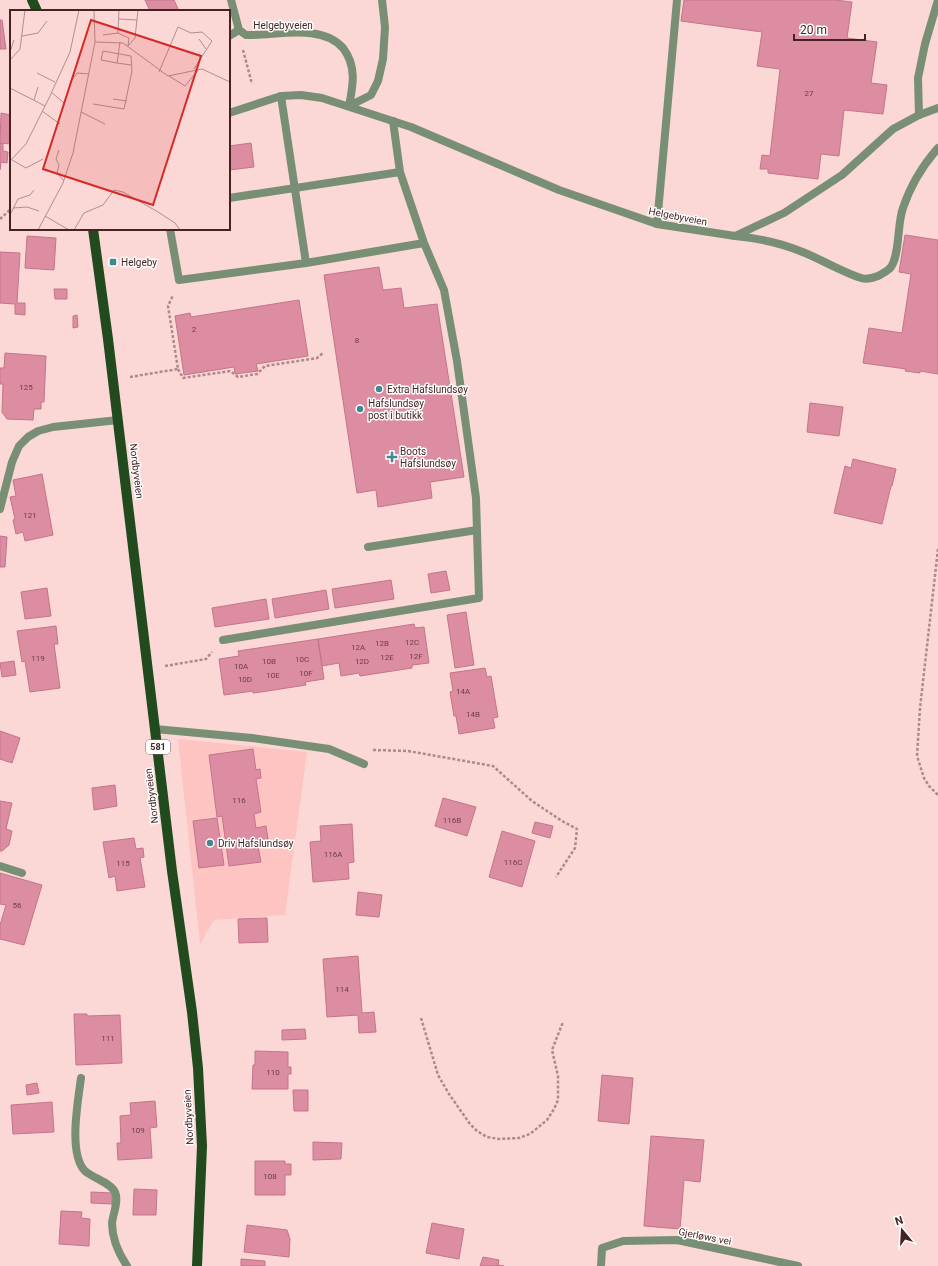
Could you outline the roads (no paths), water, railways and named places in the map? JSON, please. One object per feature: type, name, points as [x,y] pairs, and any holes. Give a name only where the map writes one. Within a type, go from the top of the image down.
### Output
[{"type":"main road","points":[[32,0],[36,10]]},
{"type":"main road","name":"Nordbyveien","points":[[93,230],[118,420],[172,871],[192,1012],[198,1068],[202,1146],[197,1266]]},
{"type":"street","name":"Helgebyveien","points":[[231,0],[239,30],[246,35],[311,33],[326,36],[338,43],[348,55],[353,68],[354,86],[348,106]]},
{"type":"street","points":[[348,106],[371,95],[378,82],[384,51],[385,27],[382,0]]},
{"type":"street","points":[[656,224],[677,0]]},
{"type":"street","points":[[919,115],[918,78],[938,0]]},
{"type":"street","points":[[230,35],[239,30]]},
{"type":"street","name":"Helgebyveien","points":[[230,113],[281,96],[301,95],[322,98],[411,127],[558,190],[656,224],[757,238],[800,250],[863,279],[871,279],[885,272],[891,267],[895,259],[902,209],[917,179],[930,157],[938,148]]},
{"type":"street","points":[[281,96],[306,263]]},
{"type":"street","points":[[735,236],[784,213],[842,175],[893,129],[919,115],[938,108]]},
{"type":"street","points":[[223,640],[479,598],[476,498],[457,360],[444,290],[424,243],[400,172],[393,121]]},
{"type":"street","points":[[230,198],[400,172]]},
{"type":"street","points":[[170,230],[179,280],[306,263],[424,243]]},
{"type":"street","points":[[0,509],[12,462],[19,446],[28,437],[38,431],[53,427],[118,420]]},
{"type":"street","points":[[368,547],[477,530]]},
{"type":"street","points":[[155,729],[252,738],[329,748],[364,764]]},
{"type":"street","points":[[0,866],[22,873]]},
{"type":"street","points":[[81,1078],[75,1137],[79,1159],[82,1167],[91,1176],[110,1186],[115,1192],[116,1197],[112,1224],[116,1245],[127,1266]]},
{"type":"street","name":"Gjerløws vei","points":[[601,1266],[602,1248],[622,1241],[677,1240],[798,1266]]},
{"type":"place","name":"Helgeby","points":[[113,262]]},
{"type":"place","name":"Extra Hafslundsøy","points":[[379,389]]},
{"type":"place","name":"Hafslundsøy post i butikk","points":[[360,409]]},
{"type":"place","name":"Boots Hafslundsøy","points":[[392,457]]},
{"type":"place","name":"Driv Hafslundsøy","points":[[210,843]]}]
